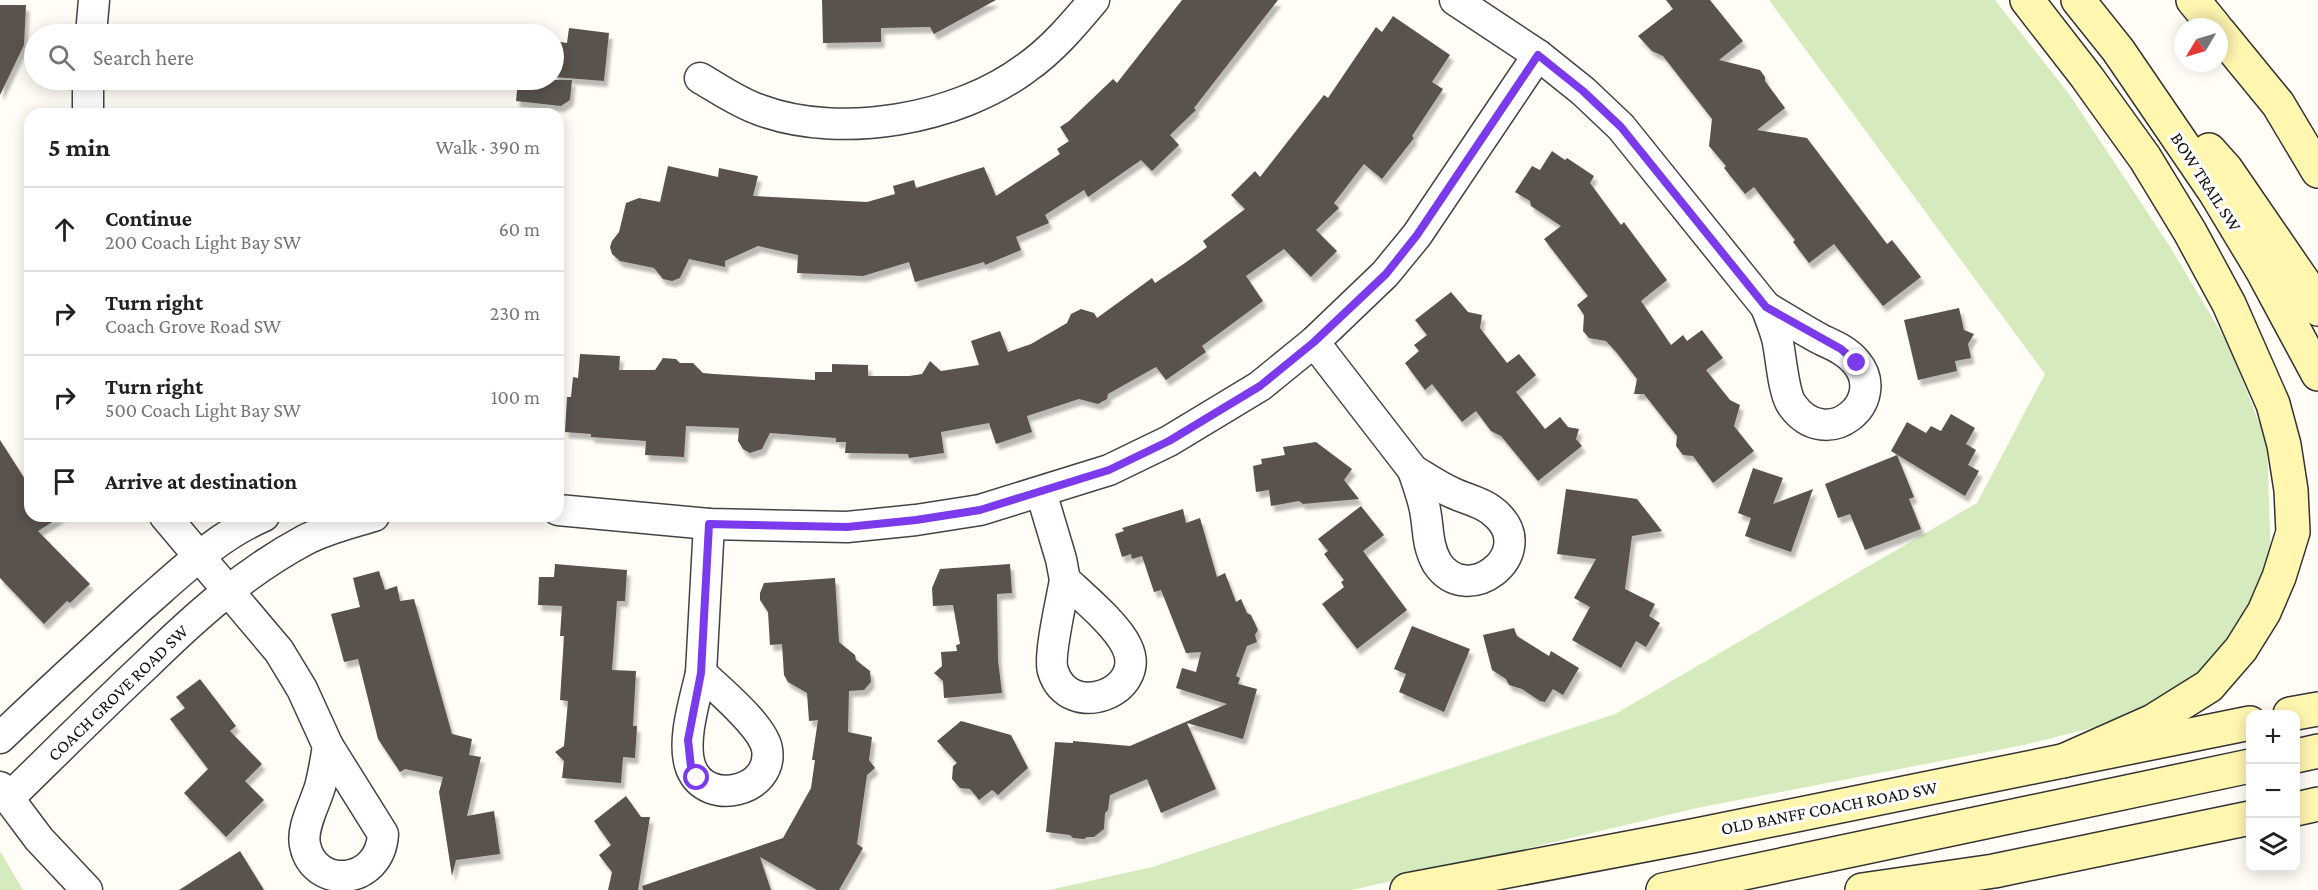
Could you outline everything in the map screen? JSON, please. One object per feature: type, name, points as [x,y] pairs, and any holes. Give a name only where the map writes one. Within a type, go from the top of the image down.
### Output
[{"type":"main road","points":[[2027,0],[2086,76],[2138,149],[2190,232],[2229,304],[2273,404],[2284,445],[2291,490],[2293,532],[2279,577],[2264,612],[2241,649],[2209,686],[2153,721],[2063,761]]},
{"type":"main road","name":"BOW TRAIL SW","points":[[2078,0],[2118,50],[2221,202],[2262,270],[2318,374]]},
{"type":"main road","points":[[2193,0],[2208,18]]},
{"type":"main road","points":[[2228,43],[2278,104],[2318,146]]},
{"type":"main road","points":[[2118,50],[2226,168],[2307,287],[2318,309]]},
{"type":"main road","points":[[2278,104],[2318,171]]},
{"type":"main road","points":[[2300,712],[2318,709]]},
{"type":"main road","name":"OLD BANFF COACH ROAD SW","points":[[1407,890],[1697,835],[2246,724]]},
{"type":"main road","points":[[2300,755],[2318,751]]},
{"type":"main road","points":[[1663,890],[2246,767]]},
{"type":"main road","points":[[1862,890],[1994,871],[2246,819]]},
{"type":"street","points":[[92,24],[94,0]]},
{"type":"street","points":[[700,78],[759,110],[795,120],[846,124],[929,115],[966,102],[1009,80],[1028,67],[1073,24],[1094,0]]},
{"type":"street","points":[[1455,0],[1538,55],[1583,91],[1621,127],[1766,307]]},
{"type":"street","points":[[564,511],[709,524],[847,527],[916,520],[980,510],[1109,470],[1169,441],[1260,386],[1314,342],[1386,274],[1417,235],[1538,55]]},
{"type":"street","points":[[88,90],[88,108]]},
{"type":"street","points":[[1314,342],[1413,470]]},
{"type":"street","points":[[1041,492],[1065,580]]},
{"type":"street","points":[[170,522],[279,651],[302,689],[328,746]]},
{"type":"street","points":[[0,738],[82,660],[200,556],[240,526],[250,522]]},
{"type":"street","name":"COACH GROVE ROAD SW","points":[[5,793],[229,590],[265,563],[307,539],[357,522]]},
{"type":"street","points":[[701,673],[709,524]]},
{"type":"street","points":[[5,793],[39,839],[87,890]]},
{"type":"street","points":[[39,839],[62,890]]},
{"type":"green space","points":[[1769,0],[1995,0],[2069,94],[2169,245],[2229,346],[2267,443],[2271,563],[2228,653],[2171,697],[2108,724],[2024,745],[1697,808],[1353,890],[1049,890],[1152,867],[1615,714],[1977,503],[2045,374]]},
{"type":"green space","points":[[0,851],[23,890],[0,890]]},
{"type":"building","points":[[822,0],[996,0],[934,34],[930,27],[881,28],[881,42],[823,43]]},
{"type":"building","points":[[1182,0],[1278,0],[1194,108],[1196,110],[1170,135],[1179,145],[1152,171],[1141,160],[1088,197],[1084,190],[1045,215],[1049,223],[1016,237],[1021,250],[985,265],[984,262],[915,282],[909,262],[863,276],[797,273],[798,255],[758,246],[725,261],[725,267],[689,259],[680,278],[672,281],[663,279],[654,268],[620,261],[612,254],[610,247],[619,232],[626,203],[639,198],[660,202],[668,166],[718,177],[719,168],[758,176],[753,196],[867,202],[895,194],[893,186],[914,180],[916,188],[984,167],[996,196],[1060,154],[1057,149],[1069,141],[1060,127],[1113,79],[1117,83]]},
{"type":"building","points":[[1666,0],[1710,0],[1743,41],[1719,60],[1760,70],[1765,81],[1785,108],[1757,130],[1807,138],[1887,244],[1892,240],[1921,277],[1883,306],[1834,244],[1809,263],[1793,242],[1795,240],[1754,187],[1745,194],[1709,146],[1712,119],[1663,56],[1652,51],[1638,36],[1673,9]]},
{"type":"building","points":[[0,5],[26,5],[24,45],[0,95]]},
{"type":"building","points":[[1393,16],[1450,55],[1432,82],[1443,89],[1412,136],[1414,138],[1382,179],[1364,164],[1334,203],[1339,208],[1316,230],[1337,251],[1311,277],[1284,249],[1246,276],[1263,301],[1202,346],[1206,352],[1166,380],[1156,367],[1108,394],[1107,399],[1098,404],[1079,399],[1027,416],[1032,432],[996,444],[989,423],[941,432],[944,453],[909,458],[908,454],[845,453],[846,442],[836,442],[836,438],[770,433],[762,449],[750,453],[743,449],[738,441],[739,428],[686,426],[684,457],[645,455],[646,441],[591,437],[591,434],[565,432],[567,397],[571,397],[573,377],[578,378],[580,354],[620,356],[619,370],[655,370],[663,358],[676,359],[680,363],[693,363],[703,373],[714,374],[815,380],[815,372],[832,372],[832,364],[868,365],[868,376],[909,376],[922,374],[930,361],[941,371],[979,365],[971,341],[1000,331],[1008,352],[1031,344],[1067,323],[1071,314],[1081,309],[1094,313],[1097,318],[1152,278],[1155,283],[1207,247],[1203,241],[1245,209],[1231,195],[1255,171],[1260,177],[1324,95],[1328,98],[1376,27],[1382,32]]},
{"type":"building","points":[[569,28],[609,33],[604,81],[564,78],[564,43],[567,43]]},
{"type":"building","points":[[564,80],[572,80],[570,100],[561,106],[516,101],[517,90],[564,90]]},
{"type":"building","points":[[1552,151],[1594,176],[1590,183],[1621,225],[1624,222],[1667,280],[1641,301],[1671,345],[1683,335],[1687,341],[1702,330],[1723,358],[1706,370],[1730,400],[1740,405],[1734,426],[1754,451],[1713,483],[1693,456],[1683,455],[1676,446],[1677,436],[1644,394],[1634,394],[1637,379],[1617,353],[1606,341],[1589,338],[1583,331],[1584,315],[1577,305],[1588,296],[1544,239],[1561,226],[1515,192],[1532,166],[1540,170]]},
{"type":"building","points":[[1451,292],[1468,312],[1482,315],[1480,328],[1507,363],[1519,354],[1536,375],[1516,392],[1545,429],[1560,417],[1568,427],[1579,429],[1576,439],[1582,446],[1538,481],[1501,436],[1491,431],[1476,411],[1462,422],[1432,384],[1425,390],[1405,363],[1419,351],[1414,345],[1427,335],[1415,320]]},
{"type":"building","points":[[1959,308],[1964,330],[1974,334],[1968,344],[1971,358],[1955,361],[1957,371],[1918,380],[1904,320]]},
{"type":"building","points":[[1951,414],[1975,428],[1966,444],[1976,450],[1968,465],[1979,471],[1965,496],[1891,451],[1907,422],[1926,433],[1931,426],[1941,431]]},
{"type":"building","points":[[0,440],[24,478],[24,522],[52,522],[38,531],[90,584],[70,603],[67,601],[44,624],[0,578]]},
{"type":"building","points":[[1316,442],[1352,469],[1344,480],[1359,499],[1303,504],[1299,501],[1271,506],[1269,490],[1256,492],[1253,466],[1262,464],[1261,459],[1285,455],[1283,447]]},
{"type":"building","points":[[1897,455],[1914,497],[1909,499],[1921,529],[1865,550],[1850,514],[1838,518],[1825,484]]},
{"type":"building","points":[[1753,468],[1783,478],[1773,504],[1813,489],[1791,552],[1745,536],[1751,518],[1738,513]]},
{"type":"building","points":[[1566,489],[1637,499],[1662,531],[1632,536],[1625,589],[1655,604],[1649,616],[1660,623],[1646,647],[1636,641],[1621,668],[1572,640],[1590,607],[1574,598],[1596,559],[1557,554]]},
{"type":"building","points":[[1361,506],[1384,535],[1363,551],[1407,610],[1357,649],[1322,604],[1344,587],[1341,582],[1344,580],[1324,554],[1328,551],[1318,539]]},
{"type":"building","points":[[1183,509],[1186,523],[1200,518],[1217,577],[1225,573],[1236,602],[1241,599],[1258,630],[1255,635],[1257,642],[1247,646],[1236,676],[1240,678],[1238,684],[1257,689],[1243,739],[1187,723],[1216,789],[1161,813],[1147,779],[1110,795],[1104,829],[1094,837],[1073,838],[1070,835],[1046,832],[1055,742],[1073,743],[1073,741],[1130,746],[1227,704],[1176,688],[1182,668],[1196,672],[1201,652],[1186,653],[1161,590],[1154,592],[1142,556],[1132,559],[1131,554],[1122,557],[1115,534],[1124,531],[1122,528]]},
{"type":"building","points":[[555,564],[627,570],[625,601],[617,601],[612,670],[636,671],[633,726],[637,726],[635,758],[623,757],[621,783],[562,778],[564,761],[555,752],[564,746],[568,701],[560,700],[564,636],[560,636],[562,606],[538,605],[539,577],[554,577]]},
{"type":"building","points":[[1010,564],[1012,593],[997,594],[998,660],[1002,693],[944,698],[943,681],[934,673],[942,666],[941,652],[957,651],[956,645],[960,644],[953,605],[933,606],[932,588],[940,569]]},
{"type":"building","points":[[379,571],[385,590],[397,586],[400,601],[414,599],[452,734],[472,739],[469,755],[481,757],[467,816],[494,811],[500,854],[456,860],[452,876],[439,792],[443,777],[405,769],[400,772],[378,739],[358,659],[344,662],[331,614],[360,607],[353,578]]},
{"type":"building","points":[[835,578],[839,642],[870,671],[871,682],[864,690],[849,691],[848,732],[872,737],[869,760],[875,768],[867,775],[857,844],[863,848],[839,890],[817,890],[760,857],[771,890],[643,890],[642,886],[783,838],[811,788],[815,760],[812,760],[818,720],[809,721],[807,693],[788,682],[784,675],[782,644],[770,645],[768,612],[760,600],[760,593],[764,583]]},
{"type":"building","points":[[1412,626],[1470,649],[1444,712],[1399,692],[1406,674],[1394,669]]},
{"type":"building","points":[[1514,628],[1517,636],[1549,656],[1551,651],[1579,668],[1563,695],[1553,689],[1545,702],[1540,701],[1522,689],[1509,685],[1506,679],[1492,670],[1483,635]]},
{"type":"building","points":[[200,679],[236,726],[230,731],[262,764],[245,781],[264,800],[226,837],[184,793],[208,769],[170,719],[185,708],[176,697]]},
{"type":"building","points":[[961,721],[1011,735],[1028,768],[998,795],[992,790],[979,800],[970,789],[960,788],[952,779],[953,766],[957,763],[937,741]]},
{"type":"building","points":[[626,796],[641,817],[650,817],[638,890],[608,890],[612,872],[599,855],[611,845],[594,821]]},
{"type":"building","points":[[240,851],[264,890],[179,890]]},
{"type":"route","points":[[697,778],[691,767],[688,740],[701,673],[709,524],[847,527],[916,520],[980,510],[1109,470],[1169,441],[1260,386],[1314,342],[1386,274],[1417,235],[1538,55],[1583,91],[1621,127],[1766,307],[1841,349],[1857,363]]}]
